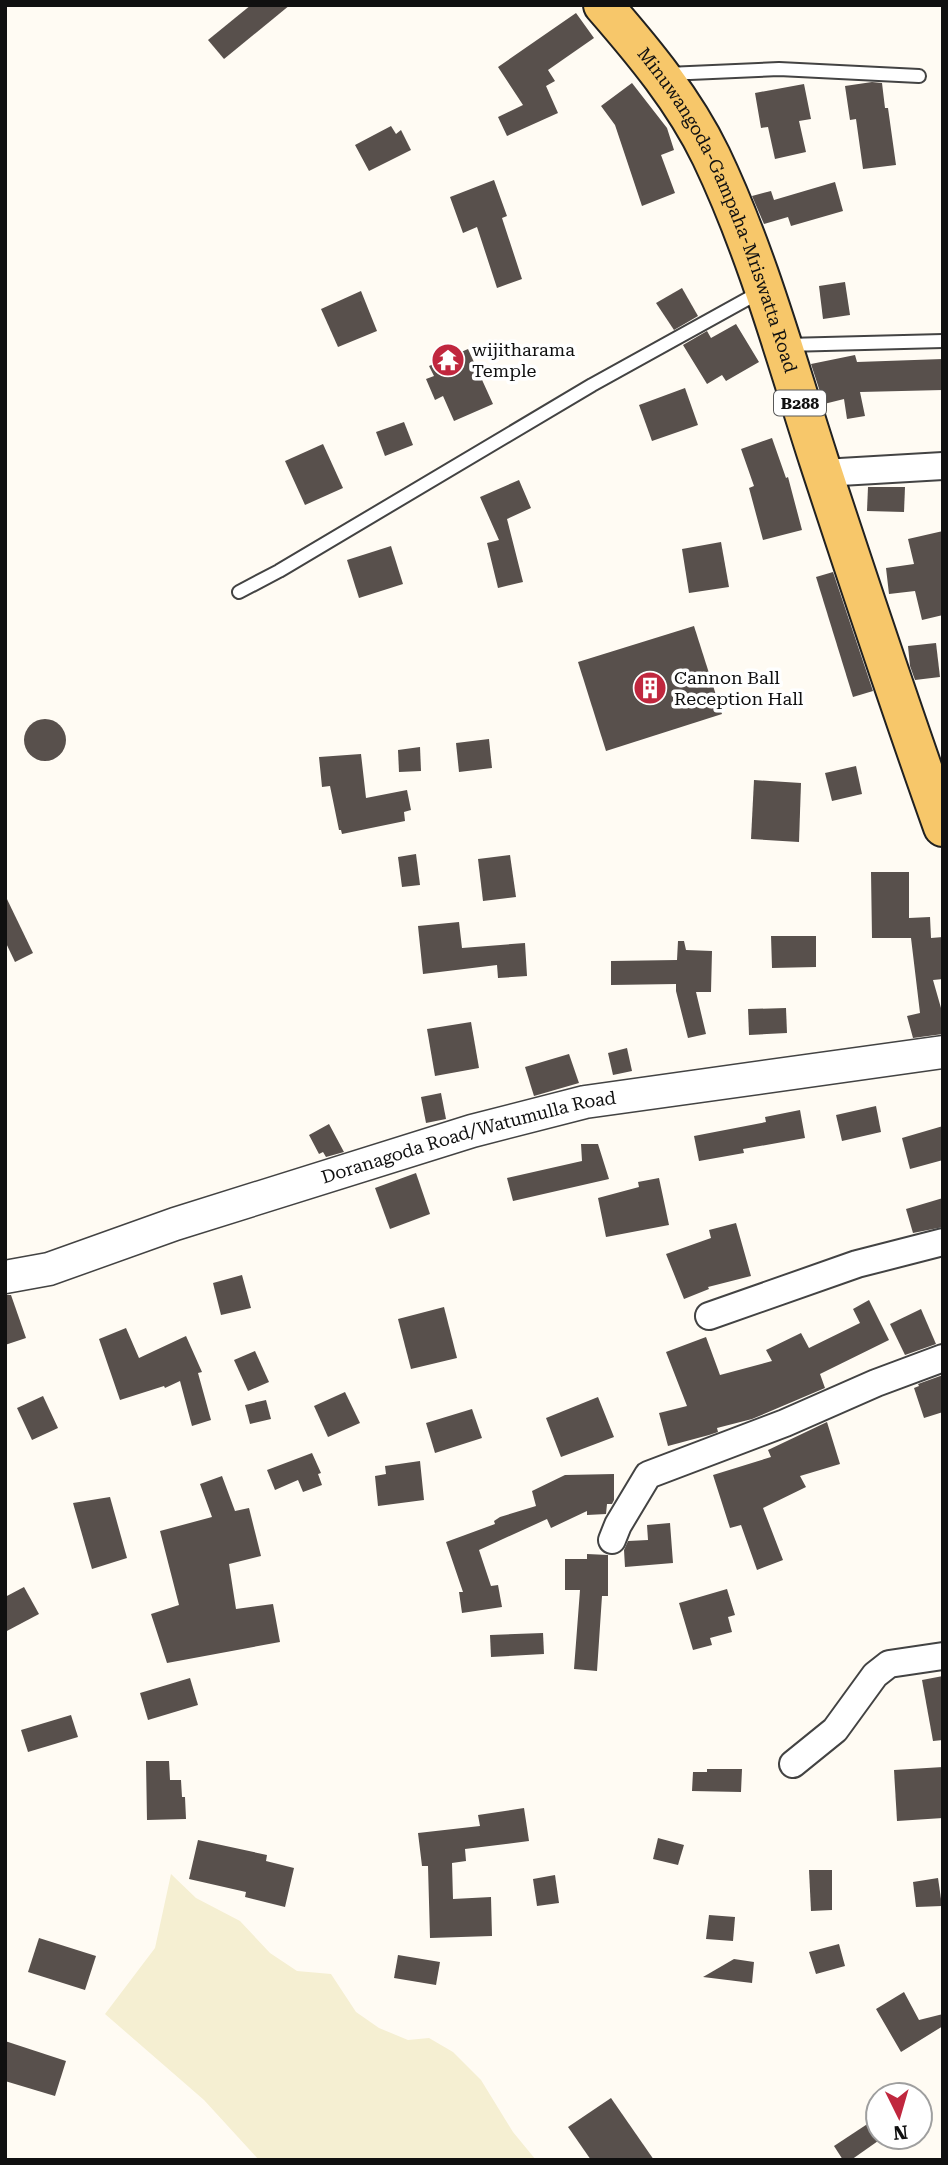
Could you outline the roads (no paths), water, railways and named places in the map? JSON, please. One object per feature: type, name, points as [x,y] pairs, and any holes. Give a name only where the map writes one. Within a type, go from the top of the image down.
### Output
[{"type":"main road","name":"Minuwangoda-Gampaha-Mriswatta Road","points":[[603,5],[659,74],[710,155],[764,290],[900,707],[943,827]]},
{"type":"street","points":[[823,473],[943,466]]},
{"type":"street","name":"Doranagoda Road/Watumulla Road","points":[[5,1277],[49,1269],[188,1220],[434,1142],[584,1102],[943,1052]]},
{"type":"street","points":[[709,1316],[857,1264],[943,1242]]},
{"type":"street","points":[[612,1540],[648,1475],[785,1423],[876,1383],[943,1358]]},
{"type":"street","points":[[793,1764],[835,1730],[875,1675],[889,1664],[943,1656]]},
{"type":"lane","points":[[659,74],[779,69],[919,76]]},
{"type":"lane","points":[[239,592],[279,571],[592,385],[764,290]]},
{"type":"lane","points":[[782,345],[943,341]]},
{"type":"place","name":"wijitharama Temple","points":[[448,360]]},
{"type":"place","name":"Cannon Ball Reception Hall","points":[[650,688]]}]
